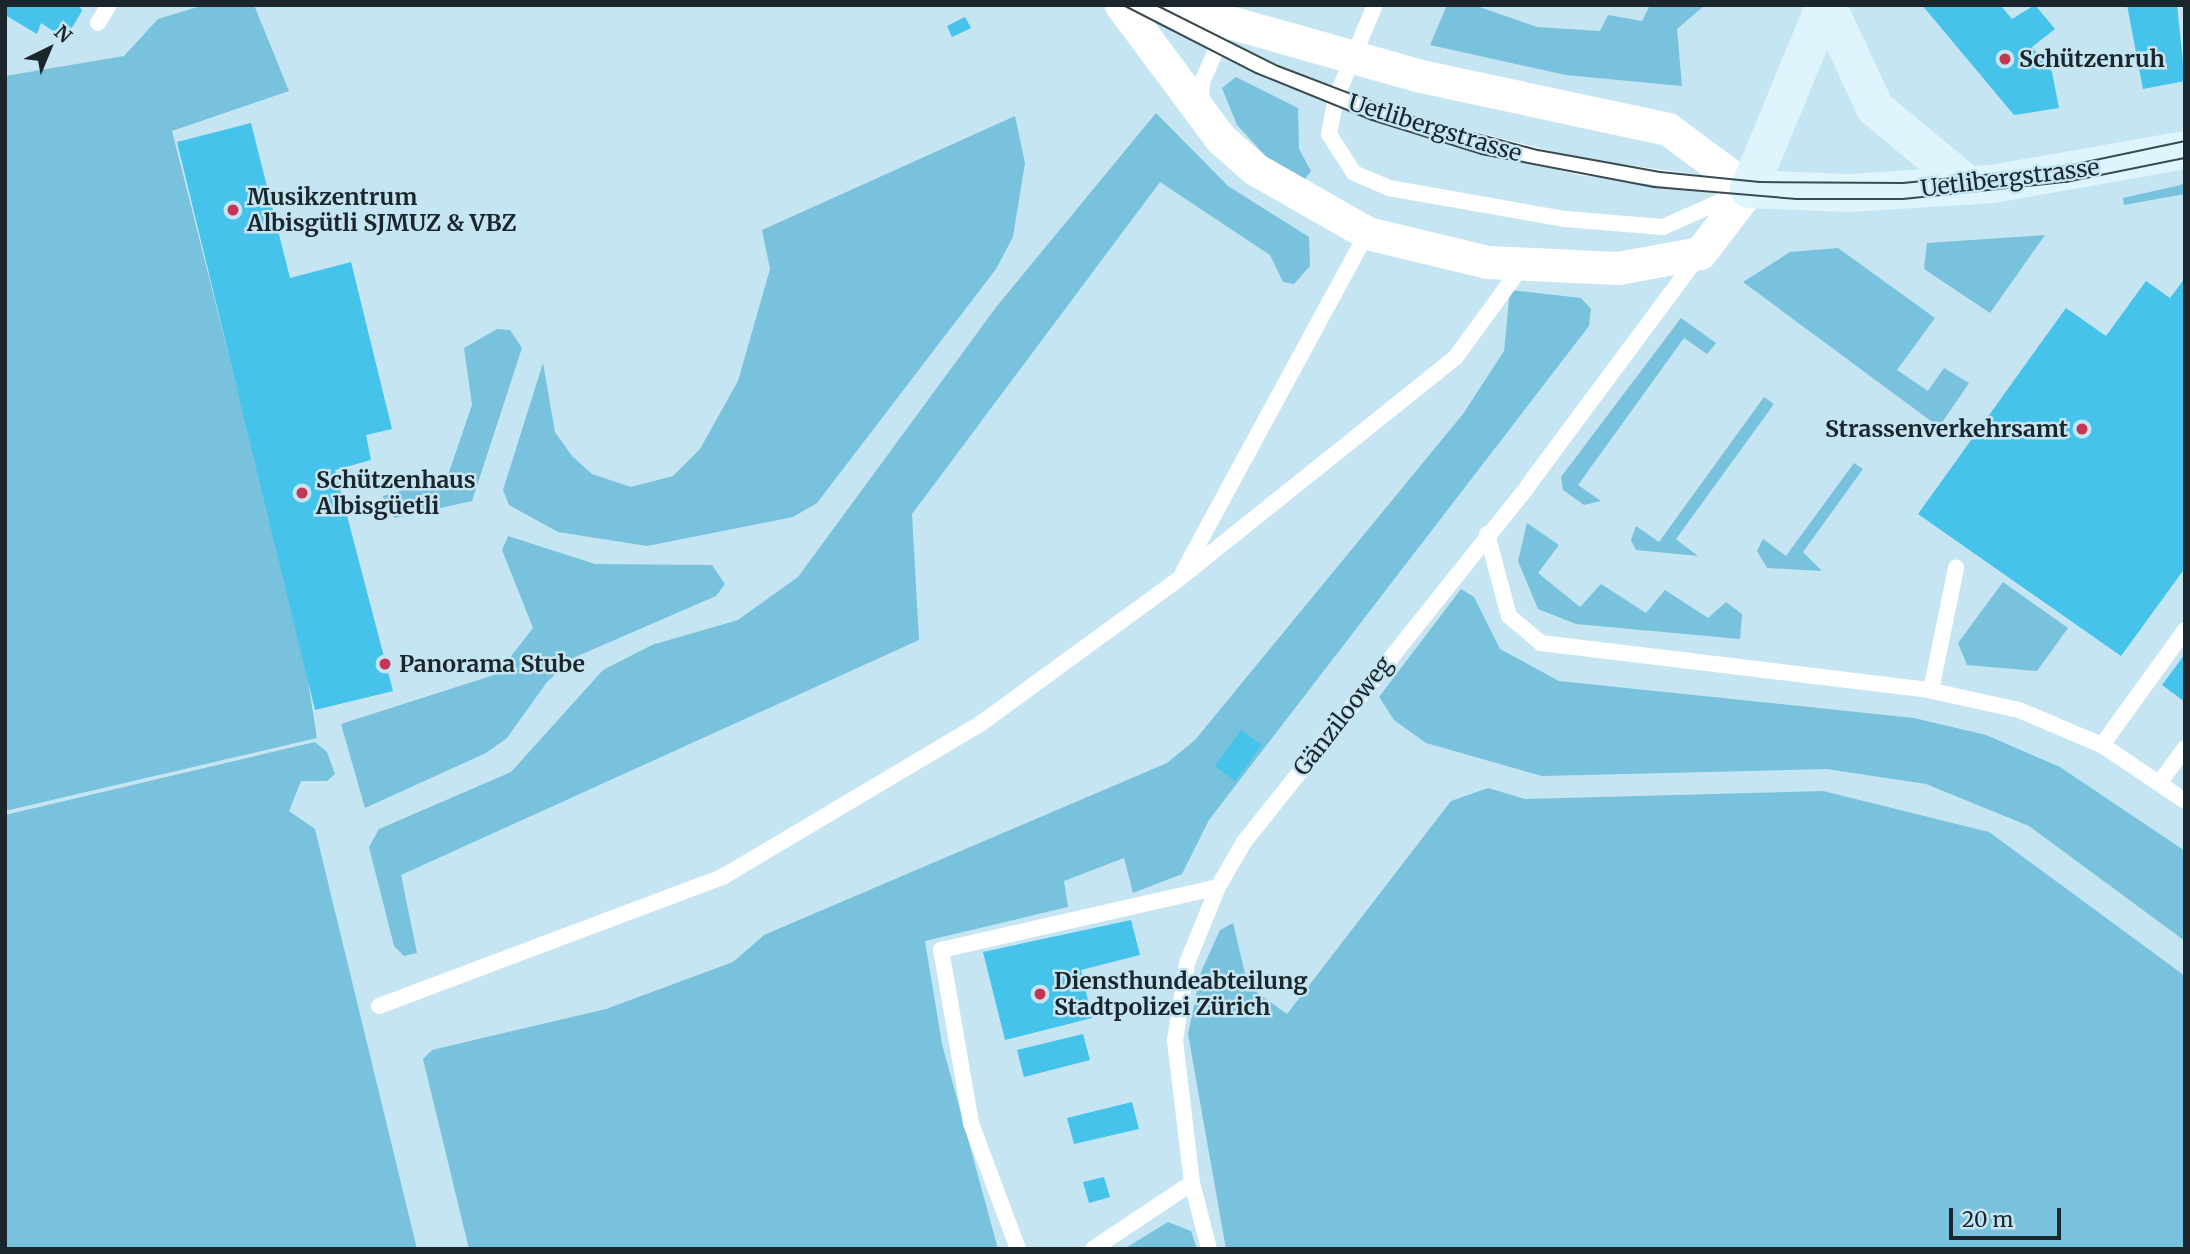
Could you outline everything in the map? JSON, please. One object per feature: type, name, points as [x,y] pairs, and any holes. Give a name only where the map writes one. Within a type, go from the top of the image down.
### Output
[{"type":"main road","points":[[1826,5],[1875,108],[1969,186]]},
{"type":"main road","points":[[1749,189],[1826,5]]},
{"type":"main road","name":"Uetlibergstrasse","points":[[1749,189],[1849,193],[1969,186],[2185,150]]},
{"type":"street","points":[[1122,5],[1201,116],[1255,169],[1367,233],[1522,266],[1618,268],[1700,253],[1749,189]]},
{"type":"street","name":"Uetlibergstrasse","points":[[1169,5],[1228,35],[1352,59],[1668,129],[1749,189]]},
{"type":"lane","points":[[98,23],[109,5]]},
{"type":"lane","name":"Uetlibergstrasse","points":[[1140,5],[1228,35],[1336,98],[1531,156],[1749,189]]},
{"type":"lane","points":[[1374,5],[1336,98],[1329,134],[1335,148],[1354,173],[1389,188],[1565,219],[1663,227],[1749,189]]},
{"type":"lane","points":[[1201,116],[1202,82],[1228,35]]},
{"type":"lane","points":[[1180,578],[1367,233]]},
{"type":"lane","name":"Gänzilooweg","points":[[1209,1249],[1192,1183],[1175,1040],[1187,963],[1218,887],[1244,842],[1487,534],[1700,253]]},
{"type":"lane","points":[[379,1006],[724,876],[979,724],[1180,578],[1455,358],[1522,266]]},
{"type":"lane","points":[[1487,534],[1509,616],[1541,643],[1931,690],[2019,710],[2102,745],[2185,801]]},
{"type":"lane","points":[[1931,690],[1956,568]]},
{"type":"lane","points":[[2102,745],[2185,629]]},
{"type":"lane","points":[[2160,782],[2185,748]]},
{"type":"lane","points":[[1018,1249],[971,1123],[941,950],[1218,887]]},
{"type":"lane","points":[[1093,1249],[1192,1183]]},
{"type":"shaded area","points":[[204,5],[254,5],[289,91],[172,131],[303,649],[317,738],[5,811],[5,76],[124,56],[158,19]]},
{"type":"shaded area","points":[[1447,5],[1474,5],[1537,27],[1600,31],[1608,15],[1642,21],[1650,5],[1705,5],[1677,29],[1682,86],[1566,75],[1430,45]]},
{"type":"shaded area","points":[[1236,77],[1298,108],[1299,149],[1311,171],[1302,183],[1274,165],[1237,125],[1222,88]]},
{"type":"shaded area","points":[[1156,113],[1228,186],[1309,237],[1310,266],[1294,284],[1283,282],[1270,255],[1160,182],[912,514],[919,640],[401,875],[417,953],[404,956],[394,946],[369,847],[379,829],[511,772],[603,670],[652,645],[738,620],[798,577],[997,306]]},
{"type":"shaded area","points":[[1015,116],[1025,163],[1013,237],[996,269],[817,503],[793,517],[647,546],[558,532],[509,505],[503,490],[543,363],[555,432],[572,456],[592,474],[631,487],[673,476],[700,449],[738,381],[770,269],[762,230]]},
{"type":"shaded area","points":[[2185,184],[2185,194],[2124,205],[2123,198]]},
{"type":"shaded area","points":[[2045,235],[1990,313],[1924,269],[1927,243]]},
{"type":"shaded area","points":[[1838,248],[1935,318],[1897,370],[1928,391],[1944,368],[1969,383],[1939,427],[1743,282],[1790,252]]},
{"type":"shaded area","points":[[1510,290],[1581,298],[1591,309],[1589,326],[1209,820],[1182,874],[1133,893],[1124,858],[1064,881],[1068,907],[925,941],[942,1044],[998,1249],[469,1249],[423,1059],[432,1050],[606,1009],[733,962],[764,935],[1167,763],[1195,740],[1463,414],[1504,351]]},
{"type":"shaded area","points":[[1681,318],[1716,343],[1707,354],[1684,338],[1578,485],[1601,501],[1584,505],[1563,490],[1561,477]]},
{"type":"shaded area","points":[[497,329],[510,330],[522,348],[472,501],[395,518],[386,512],[383,496],[447,478],[472,405],[464,348]]},
{"type":"shaded area","points":[[1764,397],[1774,404],[1676,539],[1698,556],[1636,550],[1631,540],[1636,526],[1659,542]]},
{"type":"shaded area","points":[[1854,463],[1863,469],[1803,552],[1822,571],[1767,568],[1757,551],[1763,539],[1786,556]]},
{"type":"shaded area","points":[[1527,523],[1559,545],[1538,573],[1580,607],[1601,584],[1646,613],[1665,590],[1708,618],[1726,602],[1742,614],[1740,639],[1576,624],[1538,609],[1518,561]]},
{"type":"shaded area","points":[[508,536],[595,564],[712,565],[725,584],[716,596],[573,658],[547,682],[507,738],[486,753],[365,808],[341,724],[497,674],[533,628],[502,550]]},
{"type":"shaded area","points":[[2003,582],[2068,628],[2037,671],[1967,665],[1958,643]]},
{"type":"shaded area","points":[[1461,589],[1474,597],[1500,649],[1559,681],[1914,718],[1986,735],[2060,767],[2185,851],[2185,941],[2029,826],[1926,784],[1826,769],[1542,776],[1426,743],[1394,720],[1379,697]]},
{"type":"shaded area","points":[[315,742],[327,752],[335,774],[327,781],[301,781],[289,811],[315,829],[417,1249],[5,1249],[5,815]]},
{"type":"shaded area","points":[[1488,788],[1525,799],[1823,791],[1989,832],[2185,976],[2185,1249],[1226,1249],[1188,1034],[1201,972],[1220,930],[1233,923],[1248,986],[1287,1014],[1451,801]]},
{"type":"shaded area","points":[[1168,1222],[1191,1231],[1197,1249],[1124,1249]]},
{"type":"building","points":[[5,5],[79,5],[82,11],[65,39],[41,23],[37,34],[5,15]]},
{"type":"building","name":"Schützenruh","points":[[1922,5],[2000,5],[2012,19],[2035,5],[2055,29],[2032,47],[2052,72],[2059,108],[2014,115]]},
{"type":"building","points":[[2127,5],[2177,5],[2185,81],[2143,89]]},
{"type":"building","points":[[965,17],[971,28],[952,37],[947,26]]},
{"type":"building","name":"Schützenhaus Albisgüetli","points":[[251,123],[290,278],[351,262],[392,429],[366,435],[371,460],[335,470],[393,691],[315,710],[177,142]]},
{"type":"building","name":"Strassenverkehrsamt","points":[[2185,278],[2185,568],[2121,656],[1918,514],[2066,308],[2106,336],[2146,281],[2170,298]]},
{"type":"building","points":[[2185,654],[2185,702],[2162,685]]},
{"type":"building","points":[[1241,730],[1262,745],[1235,781],[1215,766]]},
{"type":"building","name":"Diensthundeabteilung Stadtpolizei Zürich","points":[[1131,920],[1140,955],[1081,970],[1092,1018],[1005,1040],[983,952]]},
{"type":"building","points":[[1083,1034],[1090,1060],[1024,1077],[1017,1050]]},
{"type":"building","points":[[1132,1102],[1139,1129],[1074,1144],[1067,1118]]},
{"type":"building","points":[[1104,1177],[1110,1197],[1089,1203],[1083,1182]]},
{"type":"tram line","points":[[1123,5],[1256,73],[1372,120],[1481,154],[1654,187],[1796,199],[1903,199],[2066,182],[2185,158]]},
{"type":"tram line","points":[[1156,5],[1278,66],[1406,115],[1538,150],[1660,172],[1759,182],[1903,183],[2062,167],[2185,141]]},
{"type":"place","name":"Schützenruh","points":[[2005,59]]},
{"type":"place","name":"Musikzentrum Albisgütli SJMUZ & VBZ","points":[[233,210]]},
{"type":"place","name":"Strassenverkehrsamt","points":[[2082,429]]},
{"type":"place","name":"Schützenhaus Albisgüetli","points":[[302,493]]},
{"type":"place","name":"Panorama Stube","points":[[385,664]]},
{"type":"place","name":"Diensthundeabteilung Stadtpolizei Zürich","points":[[1040,994]]}]
